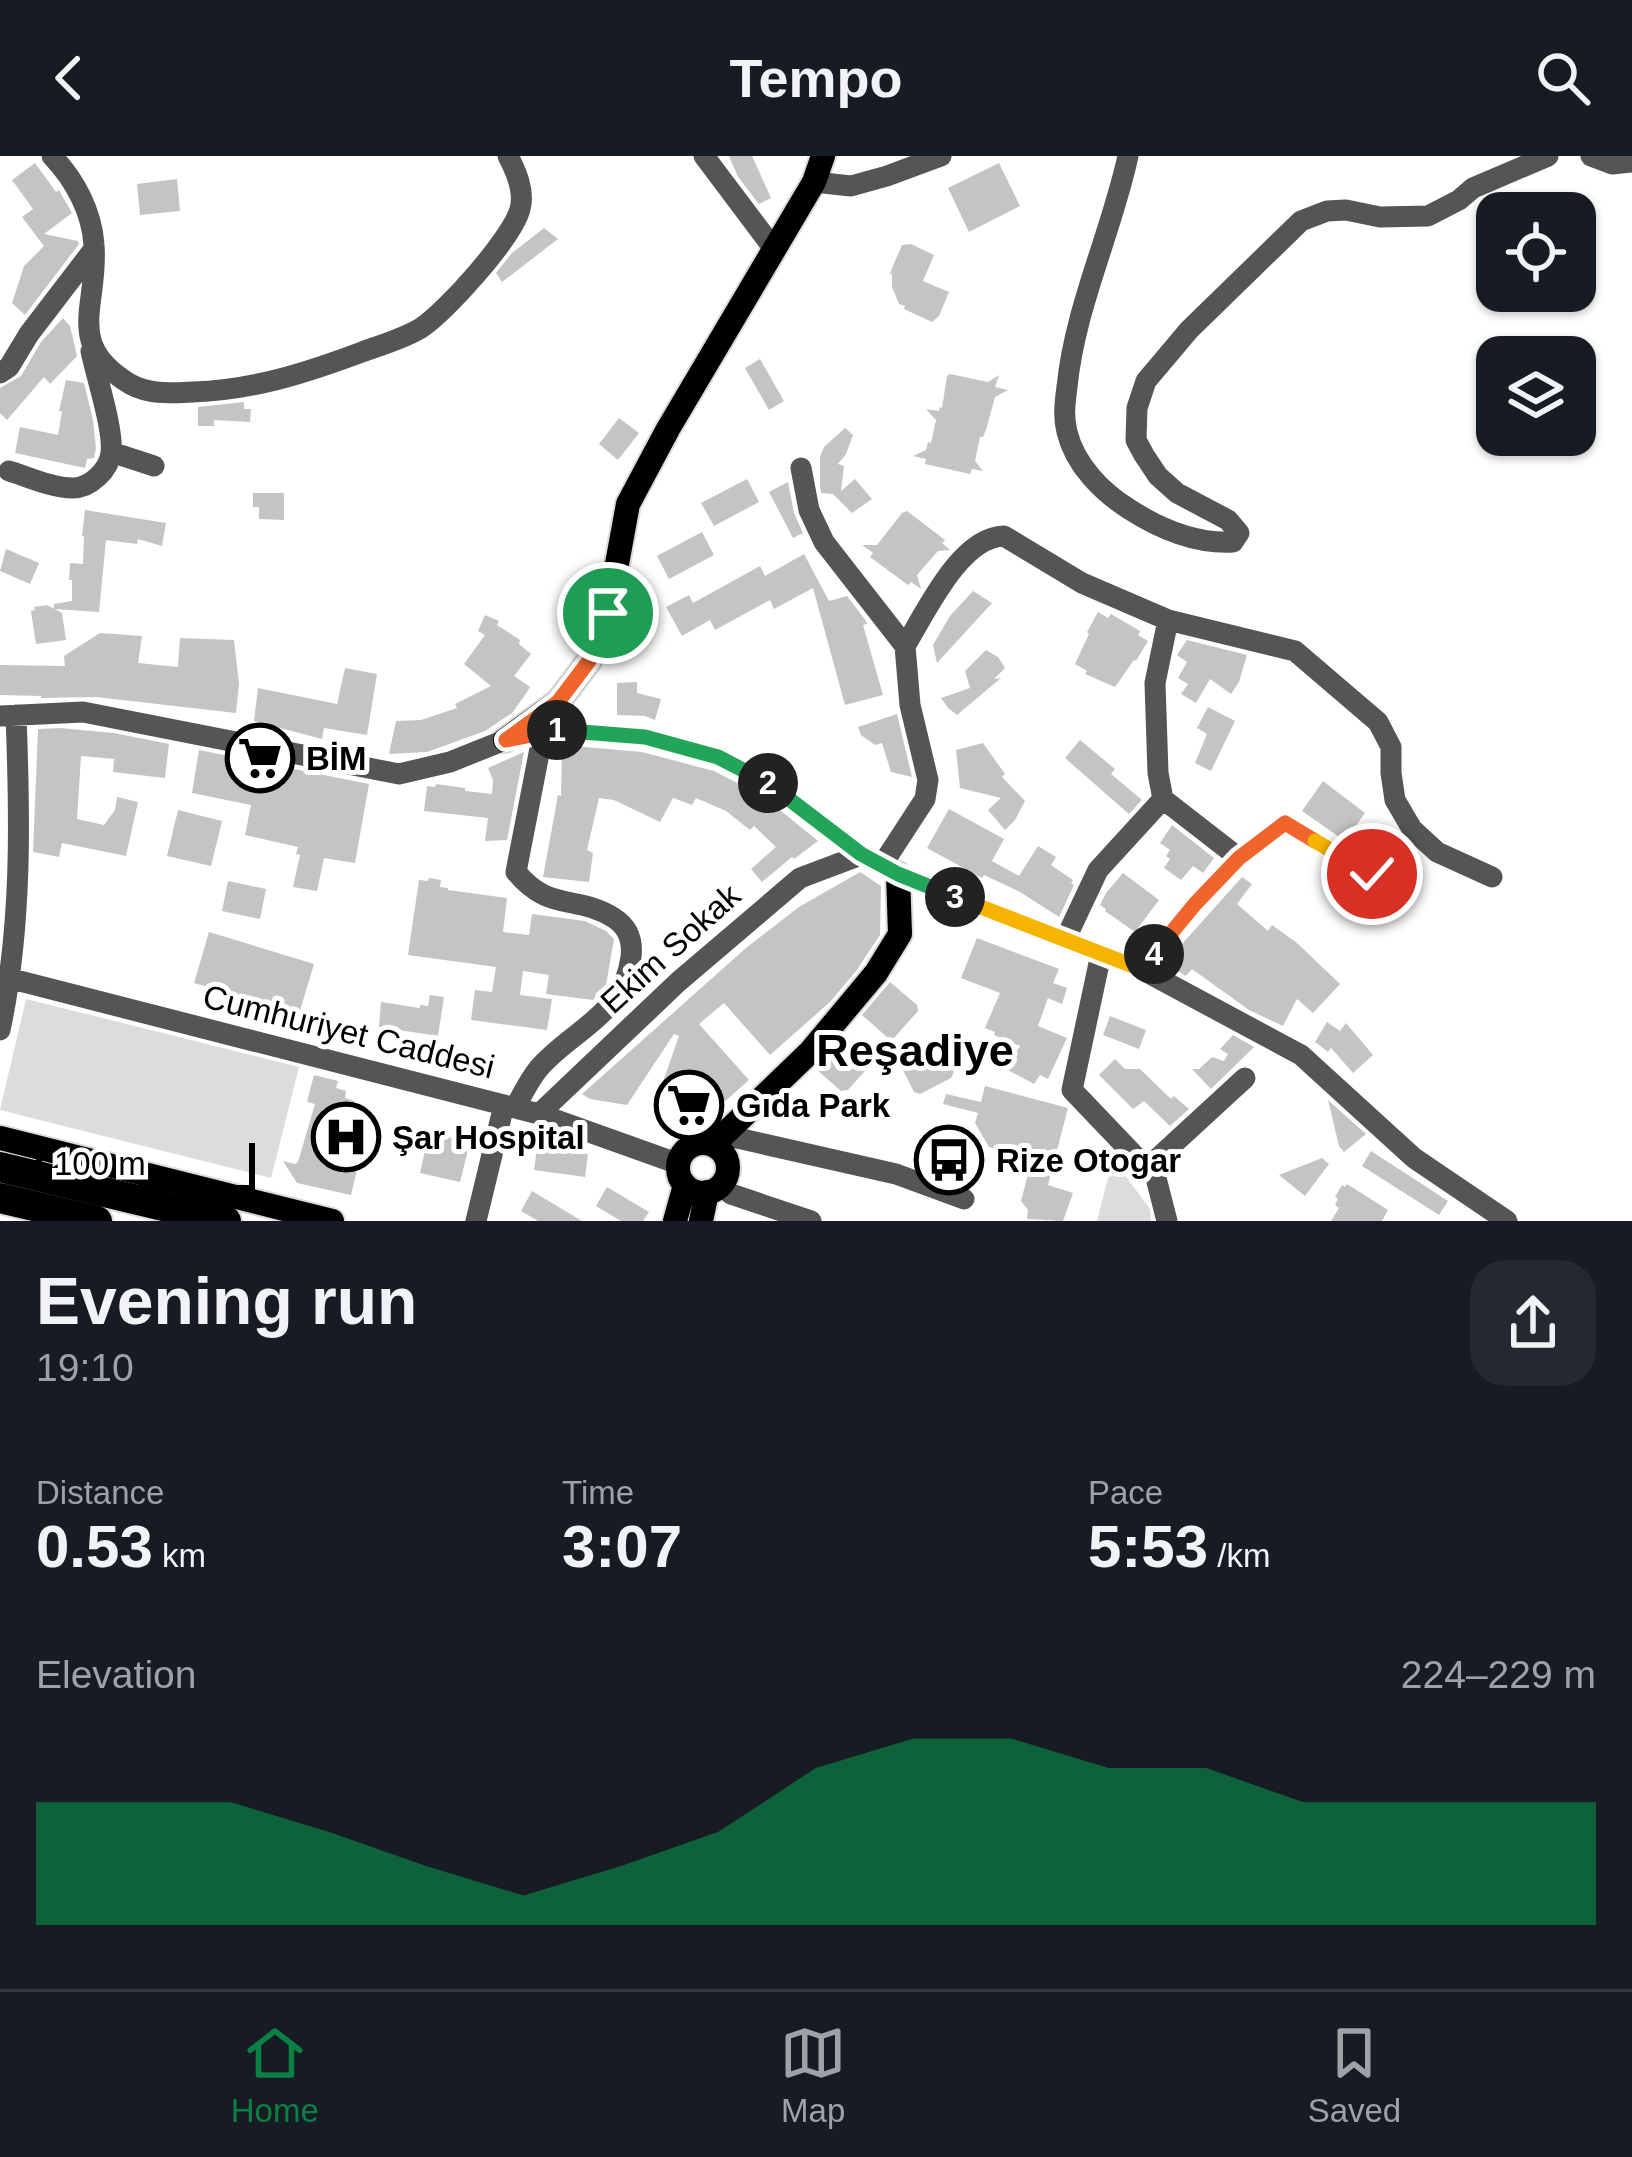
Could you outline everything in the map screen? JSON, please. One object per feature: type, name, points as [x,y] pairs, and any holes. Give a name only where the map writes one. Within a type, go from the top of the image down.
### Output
[{"type":"highway","points":[[0,1168],[226,1221]]},
{"type":"highway","points":[[0,1201],[97,1221]]},
{"type":"main road","points":[[506,740],[558,702],[589,661],[608,613],[628,504],[814,182],[823,156]]},
{"type":"main road","points":[[701,1221],[698,1182],[681,1157],[691,1146],[718,1140],[810,1052],[876,973],[900,934],[890,870]]},
{"type":"main road","points":[[0,1138],[332,1221]]},
{"type":"main road","points":[[698,1182],[725,1179],[728,1163],[718,1140]]},
{"type":"main road","points":[[675,1221],[698,1182]]},
{"type":"street","points":[[9,471],[80,488],[95,480],[111,452],[88,339],[95,248],[89,216],[67,172],[52,156]]},
{"type":"street","points":[[88,339],[111,371],[136,387],[162,394],[252,387],[404,336],[448,305],[502,242],[520,210],[519,179],[508,156]]},
{"type":"street","points":[[704,156],[774,249]]},
{"type":"street","points":[[814,182],[851,186],[941,156]]},
{"type":"street","points":[[1128,156],[1070,362],[1064,415],[1067,434],[1088,473],[1118,502],[1153,524],[1218,543],[1233,542],[1239,532],[1228,520],[1177,493],[1157,476],[1136,440],[1137,408],[1146,381],[1189,330],[1301,221],[1346,210],[1380,217],[1428,216],[1473,188],[1548,156]]},
{"type":"street","points":[[1591,156],[1612,164],[1632,162]]},
{"type":"street","points":[[0,373],[95,248]]},
{"type":"street","points":[[111,452],[154,466]]},
{"type":"street","points":[[801,468],[809,509],[824,542],[905,646],[910,705],[928,780],[925,799],[890,870]]},
{"type":"street","points":[[905,646],[957,562],[991,536],[1004,536],[1082,583],[1168,620],[1295,651],[1378,722],[1391,747],[1395,800],[1412,829],[1437,852],[1492,877]]},
{"type":"street","points":[[1168,620],[1155,683],[1163,799],[1239,858]]},
{"type":"street","points":[[0,1030],[20,795],[8,716],[83,712],[399,774],[450,762],[506,740],[557,730],[645,737],[718,757],[773,785],[861,854],[890,870],[1141,969],[1301,1055],[1414,1158],[1507,1221]]},
{"type":"street","points":[[476,1221],[509,1107],[538,1070],[609,1009],[628,976],[632,946],[625,926],[602,910],[551,900],[530,889],[516,872],[543,733]]},
{"type":"street","points":[[1065,940],[1098,870],[1163,799]]},
{"type":"street","points":[[1141,969],[1239,858],[1285,823],[1372,874]]},
{"type":"street","name":"Ekim Sokak","points":[[539,1114],[678,982],[800,878],[861,854]]},
{"type":"street","points":[[1101,954],[1072,1090],[1156,1178],[1167,1221]]},
{"type":"street","name":"Cumhuriyet Caddesi","points":[[6,977],[539,1114],[698,1182],[811,1221]]},
{"type":"street","points":[[1146,1168],[1245,1078]]},
{"type":"street","points":[[718,1140],[896,1174],[964,1198]]},
{"type":"shaded area","points":[[26,999],[299,1067],[271,1178],[0,1110]]},
{"type":"shaded area","points":[[1113,1159],[1150,1209],[1151,1221],[1097,1221]]},
{"type":"building","points":[[729,156],[752,156],[771,198],[759,204]]},
{"type":"building","points":[[35,163],[72,213],[44,234],[79,244],[25,315],[12,303],[24,266],[44,246],[22,217],[33,209],[12,180]]},
{"type":"building","points":[[999,163],[1020,206],[969,232],[948,188]]},
{"type":"building","points":[[177,179],[180,211],[140,215],[137,184]]},
{"type":"building","points":[[544,228],[558,239],[502,282],[496,273],[512,253]]},
{"type":"building","points":[[911,244],[934,255],[923,281],[949,292],[932,322],[904,309],[892,287],[890,273],[902,245]]},
{"type":"building","points":[[63,318],[70,326],[77,356],[50,384],[44,377],[7,420],[0,413],[0,388],[21,376],[41,342]]},
{"type":"building","points":[[760,359],[784,401],[769,410],[745,368]]},
{"type":"building","points":[[950,374],[988,382],[999,375],[995,387],[1008,390],[995,397],[980,437],[975,461],[983,471],[972,469],[970,474],[925,464],[926,459],[913,456],[931,443],[936,420],[926,409],[942,408]]},
{"type":"building","points":[[66,380],[84,383],[93,420],[96,448],[85,468],[15,453],[20,427],[58,435]]},
{"type":"building","points":[[244,402],[244,409],[251,409],[250,422],[214,420],[214,426],[198,426],[198,407]]},
{"type":"building","points":[[619,418],[639,433],[618,460],[599,444]]},
{"type":"building","points":[[845,428],[853,435],[838,464],[844,466],[841,491],[855,479],[872,499],[852,513],[833,494],[821,493],[820,485],[824,447]]},
{"type":"building","points":[[747,479],[759,502],[714,526],[701,503]]},
{"type":"building","points":[[788,482],[803,533],[793,538],[769,492]]},
{"type":"building","points":[[253,493],[284,493],[284,520],[259,519]]},
{"type":"building","points":[[85,510],[166,523],[162,546],[138,539],[137,544],[106,540],[99,612],[54,609],[54,604],[72,601],[70,563],[83,564]]},
{"type":"building","points":[[907,511],[945,540],[942,543],[950,550],[938,551],[917,575],[921,589],[870,557],[873,553],[862,545],[877,545]]},
{"type":"building","points":[[702,532],[714,555],[669,579],[657,556]]},
{"type":"building","points":[[6,549],[39,563],[30,584],[0,571]]},
{"type":"building","points":[[804,554],[829,601],[847,596],[866,621],[863,625],[883,695],[845,705],[813,588],[774,609],[770,600],[715,630],[710,620],[682,636],[666,607],[689,595],[693,603],[760,566],[765,576]]},
{"type":"building","points":[[973,591],[992,603],[937,663],[933,645],[950,616]]},
{"type":"building","points":[[47,605],[62,613],[66,640],[36,644],[31,611]]},
{"type":"building","points":[[1098,612],[1108,618],[1111,614],[1148,641],[1115,687],[1085,674],[1075,664]]},
{"type":"building","points":[[485,615],[499,621],[497,625],[531,654],[514,676],[530,687],[527,692],[512,713],[485,731],[427,752],[389,754],[396,721],[421,720],[457,708],[455,704],[491,686],[464,664],[485,635],[478,631]]},
{"type":"building","points":[[100,633],[142,636],[138,663],[178,667],[180,638],[234,640],[239,684],[236,713],[96,697],[0,695],[0,665],[65,666],[64,656]]},
{"type":"building","points":[[1187,640],[1247,655],[1231,694],[1210,679],[1196,703],[1181,694],[1188,684],[1178,678],[1187,662],[1177,655]]},
{"type":"building","points":[[986,650],[1005,668],[994,679],[1001,678],[957,715],[941,698],[970,688],[965,671]]},
{"type":"building","points":[[345,668],[377,674],[367,735],[324,728],[322,739],[254,721],[258,688],[337,704]]},
{"type":"building","points":[[637,682],[637,693],[661,699],[655,720],[617,715],[617,683]]},
{"type":"building","points":[[1208,707],[1235,721],[1211,771],[1195,763],[1207,734],[1197,728]]},
{"type":"building","points":[[897,714],[912,777],[891,772],[882,743],[875,745],[858,727]]},
{"type":"building","points":[[38,729],[169,744],[165,778],[113,772],[114,759],[81,756],[77,819],[104,825],[115,810],[117,797],[138,802],[126,856],[62,843],[59,857],[33,852]]},
{"type":"building","points":[[1080,740],[1142,800],[1129,814],[1065,758]]},
{"type":"building","points":[[983,743],[1005,774],[1002,777],[1025,801],[1005,830],[988,810],[1001,798],[960,788],[956,750]]},
{"type":"building","points":[[562,745],[642,752],[714,771],[764,797],[818,841],[762,882],[751,869],[776,847],[754,826],[750,830],[726,811],[696,798],[692,805],[673,798],[660,822],[614,800],[599,798],[587,850],[593,853],[589,882],[543,877],[561,796]]},
{"type":"building","points":[[199,750],[369,784],[355,863],[324,858],[317,891],[293,887],[298,847],[245,835],[251,805],[192,793]]},
{"type":"building","points":[[524,752],[507,840],[485,841],[488,818],[424,811],[427,786],[492,794],[488,768]]},
{"type":"building","points":[[1323,781],[1365,813],[1345,841],[1302,811]]},
{"type":"building","points":[[949,809],[1004,839],[992,861],[1019,876],[1038,846],[1056,857],[1051,865],[1074,885],[1059,917],[1020,892],[927,848]]},
{"type":"building","points":[[178,810],[222,821],[211,866],[167,856]]},
{"type":"building","points":[[1172,825],[1214,858],[1203,873],[1193,866],[1181,880],[1164,868],[1170,850],[1160,843]]},
{"type":"building","points":[[1387,836],[1413,855],[1373,914],[1356,904],[1352,895],[1357,883],[1373,889],[1384,883],[1385,868],[1372,857]]},
{"type":"building","points":[[860,872],[881,886],[880,935],[830,1002],[770,1055],[724,1003],[699,1024],[749,1080],[723,1103],[654,1107],[679,1036],[674,1034],[627,1105],[582,1094],[746,948],[799,907]]},
{"type":"building","points":[[1123,873],[1159,900],[1135,932],[1100,905]]},
{"type":"building","points":[[1242,877],[1252,884],[1237,904],[1268,931],[1272,925],[1297,943],[1340,984],[1313,1013],[1297,999],[1283,1026],[1249,1010],[1192,969],[1186,976],[1165,963]]},
{"type":"building","points":[[419,880],[441,880],[440,887],[448,890],[507,898],[503,932],[529,935],[532,914],[585,921],[606,931],[614,939],[606,985],[593,1000],[546,994],[549,975],[523,971],[520,995],[552,999],[547,1030],[471,1020],[475,990],[492,992],[496,967],[408,955]]},
{"type":"building","points":[[228,881],[266,889],[260,919],[222,911]]},
{"type":"building","points":[[209,932],[314,964],[299,1014],[194,983]]},
{"type":"building","points":[[977,938],[1059,969],[1053,983],[1067,988],[1062,1004],[1048,998],[1038,1026],[1067,1038],[1048,1079],[1040,1075],[1034,1084],[1006,1069],[1020,1046],[985,1028],[1000,993],[961,978]]},
{"type":"building","points":[[890,982],[918,1011],[894,1038],[862,1015]]},
{"type":"building","points":[[430,995],[444,997],[438,1036],[379,1027],[381,1002],[420,1008],[428,1006]]},
{"type":"building","points":[[1110,1016],[1146,1030],[1139,1049],[1103,1035]]},
{"type":"building","points":[[1327,1022],[1340,1031],[1346,1023],[1373,1055],[1353,1073],[1331,1048],[1328,1052],[1315,1042]]},
{"type":"building","points":[[846,1035],[871,1058],[871,1064],[848,1090],[841,1091],[816,1069]]},
{"type":"building","points":[[1233,1035],[1254,1047],[1211,1089],[1192,1069],[1199,1069],[1212,1057],[1224,1061],[1228,1054],[1220,1049]]},
{"type":"building","points":[[931,1038],[938,1040],[954,1072],[920,1094],[914,1092],[898,1060],[900,1054]]},
{"type":"building","points":[[1115,1059],[1125,1069],[1140,1069],[1171,1099],[1174,1096],[1189,1109],[1170,1126],[1144,1101],[1133,1109],[1099,1075]]},
{"type":"building","points":[[314,1075],[338,1081],[336,1088],[355,1101],[352,1115],[365,1117],[368,1123],[351,1195],[297,1183],[283,1161],[298,1162],[315,1104],[307,1102]]},
{"type":"building","points":[[985,1086],[1068,1108],[1048,1185],[1073,1193],[1063,1221],[1027,1219],[1028,1210],[1021,1201],[1032,1159],[989,1147],[975,1123],[978,1113],[943,1104],[946,1094],[981,1102]]},
{"type":"building","points":[[1328,1100],[1366,1134],[1344,1152],[1339,1146]]},
{"type":"building","points":[[429,1133],[470,1142],[460,1182],[420,1173]]},
{"type":"building","points":[[537,1148],[588,1154],[585,1177],[534,1170]]},
{"type":"building","points":[[1371,1151],[1448,1201],[1439,1215],[1362,1166]]},
{"type":"building","points":[[1322,1158],[1329,1164],[1305,1196],[1279,1175]]},
{"type":"building","points":[[1347,1184],[1388,1210],[1382,1221],[1331,1221],[1339,1208],[1335,1197]]},
{"type":"building","points":[[607,1187],[649,1212],[643,1221],[621,1221],[596,1206]]},
{"type":"building","points":[[532,1191],[582,1221],[538,1221],[521,1211]]},
{"type":"place","name":"BİM","points":[[260,758]]},
{"type":"place","name":"Gıda Park","points":[[689,1105]]},
{"type":"place","name":"Şar Hospital","points":[[346,1137]]},
{"type":"place","name":"Rize Otogar","points":[[949,1160]]},
{"type":"district","name":"Reşadiye","points":[[915,1050]]},
{"type":"route","points":[[608,613],[589,661],[558,702],[506,740],[557,730],[645,737],[718,757],[773,785],[861,854],[898,874],[1141,969],[1239,858],[1285,823],[1372,874]]}]
